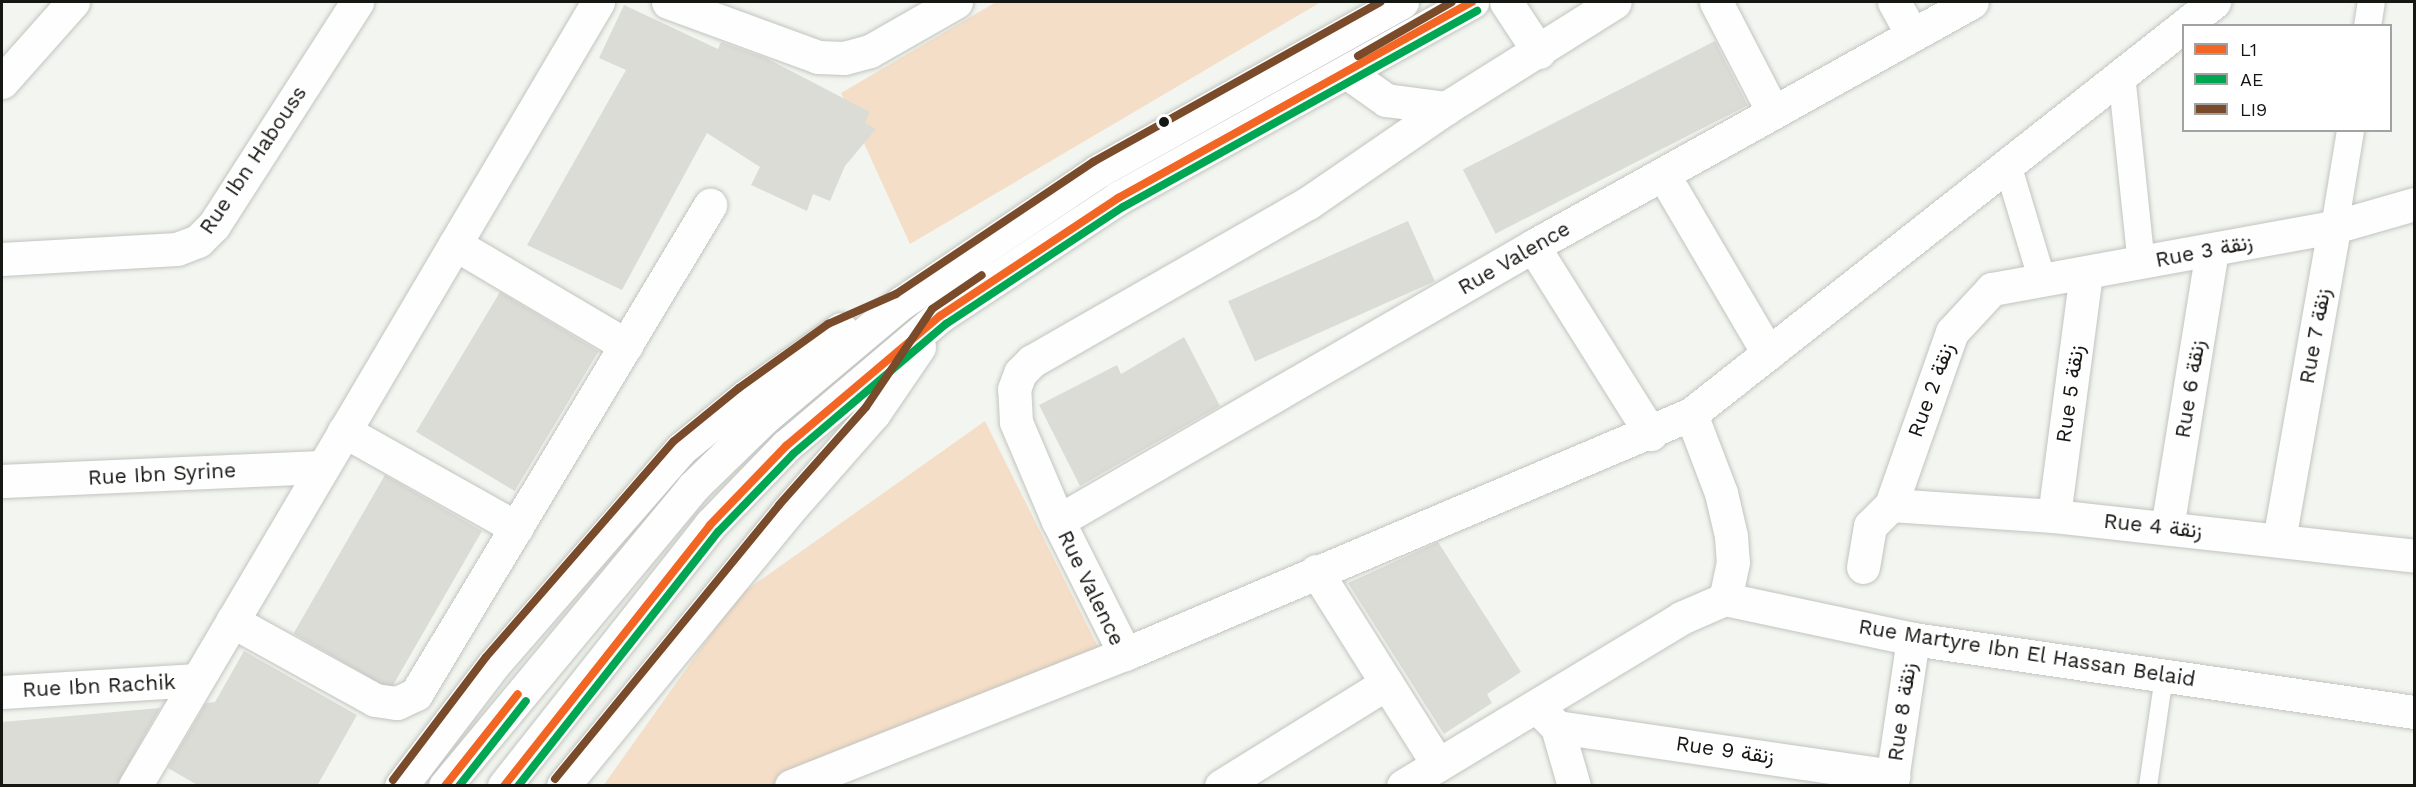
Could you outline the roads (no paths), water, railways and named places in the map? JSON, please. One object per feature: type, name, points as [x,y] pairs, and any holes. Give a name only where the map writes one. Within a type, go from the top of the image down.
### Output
[{"type":"main road","points":[[2,82],[73,2]]},
{"type":"main road","name":"Rue Ibn Habouss","points":[[2,258],[177,249],[198,241],[214,225],[357,2]]},
{"type":"main road","points":[[135,786],[598,2]]},
{"type":"main road","points":[[668,2],[818,57],[844,58],[870,51],[956,2]]},
{"type":"main road","points":[[445,786],[693,487],[765,417],[901,303],[1098,171],[1402,2]]},
{"type":"main road","points":[[504,786],[710,525],[786,446],[940,316],[1118,198],[1348,73],[1472,2]]},
{"type":"main road","points":[[1506,2],[1539,52]]},
{"type":"main road","points":[[1348,73],[1386,100],[1446,108],[1616,2]]},
{"type":"main road","points":[[1716,2],[1773,112]]},
{"type":"main road","points":[[1894,2],[1912,34]]},
{"type":"main road","name":"Rue Valence","points":[[1058,521],[1533,246],[1972,2]]},
{"type":"main road","points":[[2186,24],[2214,2]]},
{"type":"main road","points":[[796,785],[1125,654],[1316,571],[1652,434],[1691,414],[2182,27]]},
{"type":"main road","name":"Rue Valence","points":[[1125,654],[1058,521],[1012,407],[1020,373],[1032,361],[1308,203],[1446,108]]},
{"type":"main road","points":[[1663,174],[1768,353]]},
{"type":"main road","name":"Rue 3 زنقة","points":[[1992,289],[2212,251],[2334,226],[2415,204]]},
{"type":"main road","points":[[232,621],[375,700],[397,703],[422,687],[710,205]]},
{"type":"main road","name":"Rue 7 زنقة","points":[[2279,540],[2334,226]]},
{"type":"main road","points":[[455,244],[626,345]]},
{"type":"main road","points":[[1533,246],[1652,434]]},
{"type":"main road","name":"Rue 6 زنقة","points":[[2167,528],[2212,251]]},
{"type":"main road","name":"Rue 5 زنقة","points":[[2054,516],[2086,273]]},
{"type":"main road","name":"Rue 2 زنقة","points":[[1891,505],[1952,332],[1992,289]]},
{"type":"main road","points":[[401,786],[494,663],[682,448],[833,333],[901,303]]},
{"type":"main road","points":[[563,786],[787,512],[874,413],[940,316]]},
{"type":"main road","points":[[1403,786],[1437,763],[1547,717],[1681,618],[1725,599],[1733,562],[1731,536],[1721,494],[1691,414]]},
{"type":"main road","points":[[344,431],[517,528]]},
{"type":"main road","name":"Rue Ibn Syrine","points":[[2,481],[322,467]]},
{"type":"main road","points":[[1863,567],[1870,526],[1891,505]]},
{"type":"main road","name":"Rue 4 زنقة","points":[[1891,505],[2054,516],[2415,556]]},
{"type":"main road","points":[[1316,571],[1437,763]]},
{"type":"main road","name":"Rue Martyre Ibn El Hassan Belaid","points":[[1725,599],[1913,639],[2415,712]]},
{"type":"main road","name":"Rue 8 زنقة","points":[[1892,781],[1913,639]]},
{"type":"main road","name":"Rue Ibn Rachik","points":[[2,692],[198,680]]},
{"type":"main road","points":[[1221,786],[1386,683]]},
{"type":"main road","points":[[1547,717],[1574,786]]},
{"type":"main road","name":"Rue 9 زنقة","points":[[1547,717],[1892,781]]},
{"type":"street","points":[[2367,24],[2371,2]]},
{"type":"street","points":[[2121,74],[2141,263]]},
{"type":"street","name":"Rue 7 زنقة","points":[[2334,226],[2350,132]]},
{"type":"street","points":[[2007,164],[2042,281]]},
{"type":"lane","points":[[2148,786],[2164,675]]}]
